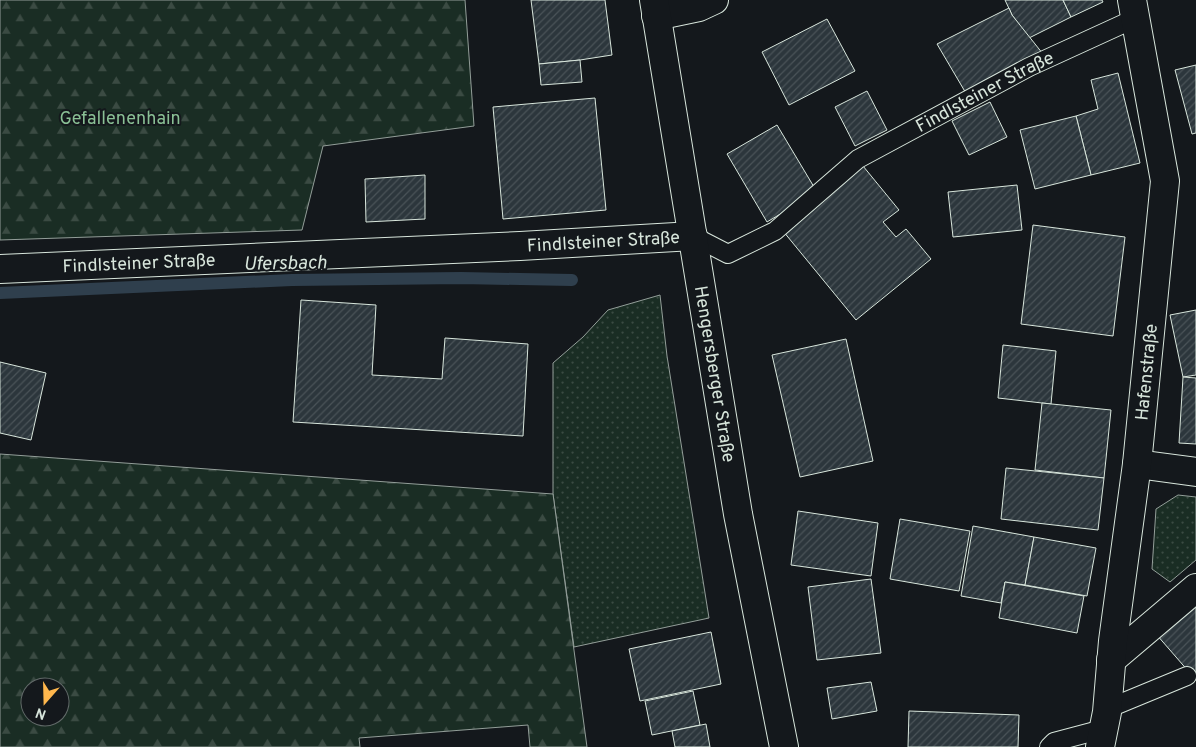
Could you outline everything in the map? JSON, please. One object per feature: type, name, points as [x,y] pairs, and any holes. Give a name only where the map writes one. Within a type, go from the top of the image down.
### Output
[{"type":"street","points":[[655,8],[699,7],[714,0]]},
{"type":"street","name":"Hengersberger Straße","points":[[655,8],[738,514],[784,747]]},
{"type":"street","name":"Hafenstraße","points":[[1103,728],[1110,660],[1137,464],[1165,181],[1134,9]]},
{"type":"street","name":"Findlsteiner Straße","points":[[0,269],[510,247],[693,236]]},
{"type":"street","points":[[1137,464],[1196,472]]},
{"type":"street","points":[[1110,660],[1196,588]]},
{"type":"lane","name":"Findlsteiner Straße","points":[[693,236],[728,254],[774,231],[858,159],[1134,9]]},
{"type":"lane","points":[[1049,747],[1054,742],[1103,728],[1187,676]]},
{"type":"green space","name":"Gefallenenhain","points":[[0,0],[465,0],[474,126],[323,146],[302,230],[0,240]]},
{"type":"green space","points":[[660,295],[667,356],[709,618],[574,647],[553,494],[553,363],[583,337],[608,310]]},
{"type":"green space","points":[[0,454],[553,494],[587,747],[530,747],[528,725],[359,738],[360,747],[0,747]]},
{"type":"green space","points":[[1178,495],[1196,497],[1196,560],[1170,582],[1152,569],[1156,509]]},
{"type":"building","points":[[531,0],[605,0],[612,55],[539,64]]},
{"type":"building","points":[[1005,0],[1063,0],[1071,17],[1029,38],[1012,15]]},
{"type":"building","points":[[1063,0],[1102,0],[1103,2],[1071,17]]},
{"type":"building","points":[[1009,8],[1012,15],[1043,54],[967,95],[937,44]]},
{"type":"building","points":[[827,19],[855,71],[789,105],[762,52]]},
{"type":"building","points":[[580,60],[582,82],[541,85],[539,64]]},
{"type":"building","points":[[1196,65],[1196,133],[1192,134],[1175,70]]},
{"type":"building","points":[[1118,73],[1140,163],[1091,175],[1076,116],[1098,109],[1091,80]]},
{"type":"building","points":[[867,91],[887,130],[855,146],[835,107]]},
{"type":"building","points":[[595,98],[606,210],[503,219],[493,107]]},
{"type":"building","points":[[990,102],[1007,137],[969,155],[952,121]]},
{"type":"building","points":[[1076,116],[1091,175],[1035,189],[1020,130]]},
{"type":"building","points":[[777,125],[817,192],[767,222],[727,154]]},
{"type":"building","points":[[863,166],[899,210],[883,222],[896,237],[906,229],[931,259],[856,320],[783,231]]},
{"type":"building","points":[[425,175],[425,219],[366,222],[365,179]]},
{"type":"building","points":[[1017,185],[1022,230],[953,237],[948,192]]},
{"type":"building","points":[[1033,225],[1125,237],[1113,336],[1021,324]]},
{"type":"building","points":[[301,300],[376,305],[372,375],[442,379],[445,338],[528,344],[523,436],[293,422]]},
{"type":"building","points":[[1196,310],[1196,375],[1183,377],[1170,315]]},
{"type":"building","points":[[846,339],[873,461],[800,477],[772,355]]},
{"type":"building","points":[[1003,345],[1056,351],[1051,404],[998,398]]},
{"type":"building","points":[[0,362],[46,373],[31,440],[0,433]]},
{"type":"building","points":[[1183,377],[1196,378],[1196,444],[1179,443]]},
{"type":"building","points":[[1042,403],[1111,410],[1104,478],[1035,470]]},
{"type":"building","points":[[1006,468],[1104,478],[1098,530],[1001,519]]},
{"type":"building","points":[[798,511],[878,523],[871,576],[791,565]]},
{"type":"building","points":[[900,519],[970,531],[959,591],[890,579]]},
{"type":"building","points":[[973,526],[1034,537],[1025,585],[1005,582],[1001,603],[961,596]]},
{"type":"building","points":[[1034,537],[1096,548],[1087,596],[1025,585]]},
{"type":"building","points":[[871,579],[881,653],[817,660],[808,587]]},
{"type":"building","points":[[1005,582],[1084,596],[1077,633],[999,618]]},
{"type":"building","points":[[1196,599],[1196,680],[1156,634]]},
{"type":"building","points":[[711,632],[721,684],[640,701],[629,649]]},
{"type":"building","points":[[871,682],[877,711],[832,719],[827,688]]},
{"type":"building","points":[[693,691],[700,725],[652,735],[645,701]]},
{"type":"building","points":[[909,711],[1019,715],[1018,747],[908,747]]},
{"type":"building","points":[[706,724],[710,747],[675,747],[672,731]]},
{"type":"waterway","name":"Ufersbach","points":[[0,293],[292,280],[461,278],[572,280]]}]
